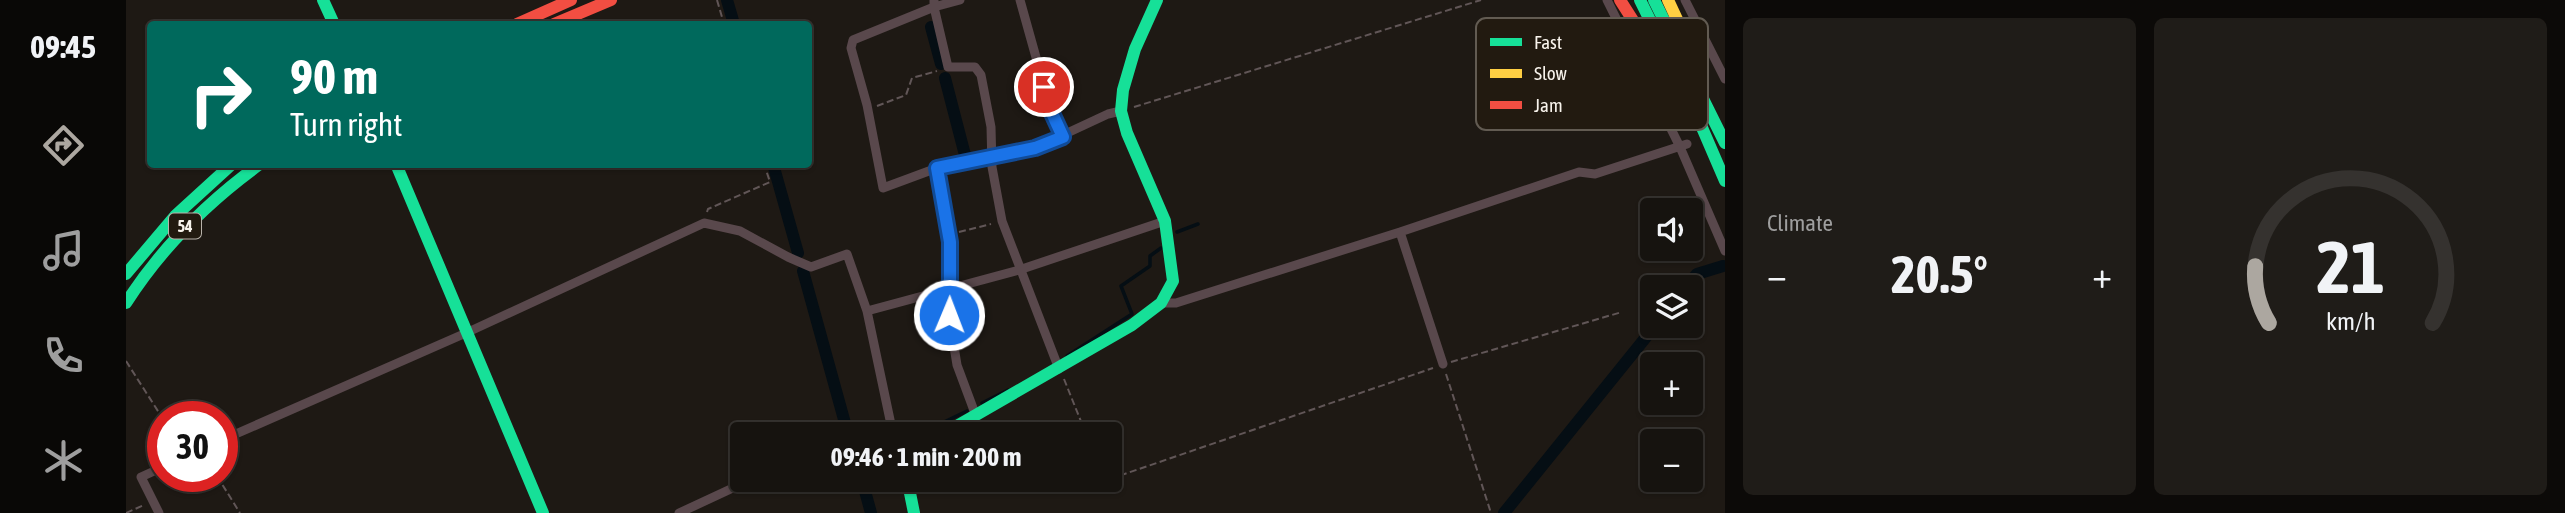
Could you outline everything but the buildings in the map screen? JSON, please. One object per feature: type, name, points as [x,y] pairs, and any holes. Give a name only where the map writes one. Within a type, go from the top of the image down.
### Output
[{"type":"main road","points":[[323,0],[333,21]]},
{"type":"main road","points":[[524,21],[571,0]]},
{"type":"main road","points":[[561,21],[611,0]]},
{"type":"main road","points":[[965,422],[1132,325],[1161,303],[1173,281],[1165,220],[1121,111],[1123,90],[1135,49],[1157,0]]},
{"type":"main road","points":[[1620,0],[1632,18]]},
{"type":"main road","points":[[1640,0],[1649,18]]},
{"type":"main road","points":[[1654,0],[1663,18]]},
{"type":"main road","points":[[1668,0],[1677,18]]},
{"type":"main road","points":[[1708,84],[1715,99],[1717,122]]},
{"type":"main road","points":[[1708,105],[1725,143]]},
{"type":"main road","points":[[1701,130],[1708,142]]},
{"type":"main road","points":[[1703,130],[1725,181]]},
{"type":"main road","name":"54","points":[[126,274],[143,251],[183,208],[228,168]]},
{"type":"main road","name":"54","points":[[126,303],[163,251],[191,220],[255,168]]},
{"type":"main road","points":[[398,168],[543,513]]},
{"type":"main road","points":[[911,492],[914,513]]},
{"type":"street","points":[[960,0],[934,3],[853,40],[851,48],[883,188],[937,168],[1035,148],[1108,114],[1121,111]]},
{"type":"street","points":[[1020,0],[1051,111],[1063,137]]},
{"type":"street","points":[[1607,0],[1616,18]]},
{"type":"street","points":[[1685,0],[1694,18]]},
{"type":"street","points":[[934,3],[948,67],[975,67],[981,75],[994,158],[992,167],[1002,221],[1059,369]]},
{"type":"street","points":[[1708,45],[1725,79]]},
{"type":"street","points":[[1676,130],[1725,251]]},
{"type":"street","points":[[1161,303],[1176,303],[1578,173],[1595,174],[1684,146]]},
{"type":"street","points":[[937,168],[948,235],[950,283],[945,291],[957,365],[976,416]]},
{"type":"street","points":[[867,311],[1019,270],[1165,220]]},
{"type":"street","points":[[238,433],[466,333],[704,223],[740,230],[811,267],[847,254],[867,311],[890,422]]},
{"type":"street","points":[[1400,232],[1443,364]]},
{"type":"street","points":[[147,474],[141,477],[147,489]]},
{"type":"street","points":[[678,513],[730,489]]},
{"type":"street","points":[[148,492],[159,513]]},
{"type":"path","points":[[717,0],[723,21]]},
{"type":"path","points":[[1121,111],[1481,0]]},
{"type":"path","points":[[867,109],[906,95],[912,78],[948,67]]},
{"type":"path","points":[[704,223],[708,209],[769,182],[765,168]]},
{"type":"path","points":[[948,235],[1002,221]]},
{"type":"path","points":[[1122,475],[1443,364],[1622,312]]},
{"type":"path","points":[[126,361],[152,401]]},
{"type":"path","points":[[1443,364],[1491,513]]},
{"type":"path","points":[[1059,369],[1082,422]]},
{"type":"path","points":[[226,492],[240,513]]},
{"type":"path","points":[[126,513],[153,501]]},
{"type":"waterway","points":[[727,0],[733,21]]},
{"type":"waterway","points":[[931,27],[941,64]]},
{"type":"waterway","points":[[945,78],[965,155]]},
{"type":"waterway","points":[[774,168],[798,253]]},
{"type":"waterway","points":[[1177,232],[1198,224]]},
{"type":"waterway","points":[[1067,356],[1132,314],[1121,286],[1150,266],[1150,256],[1161,248]]},
{"type":"waterway","points":[[1696,275],[1723,266]]},
{"type":"waterway","points":[[803,271],[845,422]]},
{"type":"waterway","points":[[1504,513],[1645,338]]},
{"type":"waterway","points":[[982,403],[1008,390]]},
{"type":"waterway","points":[[944,422],[967,411]]},
{"type":"waterway","points":[[865,492],[871,513]]},
{"type":"traffic: fast","points":[[323,0],[333,21]]},
{"type":"traffic: fast","points":[[964,422],[1132,325],[1161,303],[1173,281],[1165,221],[1127,133],[1121,111],[1123,90],[1135,49],[1157,0]]},
{"type":"traffic: fast","points":[[1640,0],[1649,18]]},
{"type":"traffic: fast","points":[[1654,0],[1663,18]]},
{"type":"traffic: fast","points":[[1708,109],[1725,143]]},
{"type":"traffic: fast","points":[[1703,130],[1725,181]]},
{"type":"traffic: fast","points":[[126,274],[175,216],[228,168]]},
{"type":"traffic: fast","points":[[126,303],[186,227],[221,194],[255,168]]},
{"type":"traffic: fast","points":[[398,168],[543,513]]},
{"type":"traffic: fast","points":[[910,492],[914,513]]},
{"type":"traffic: slow","points":[[1668,0],[1676,18]]},
{"type":"traffic: jam","points":[[524,21],[571,0]]},
{"type":"traffic: jam","points":[[561,21],[611,0]]},
{"type":"traffic: jam","points":[[1620,0],[1631,18]]},
{"type":"route","points":[[949,315],[945,291],[950,283],[950,242],[937,168],[1035,148],[1063,137],[1044,87]]}]
